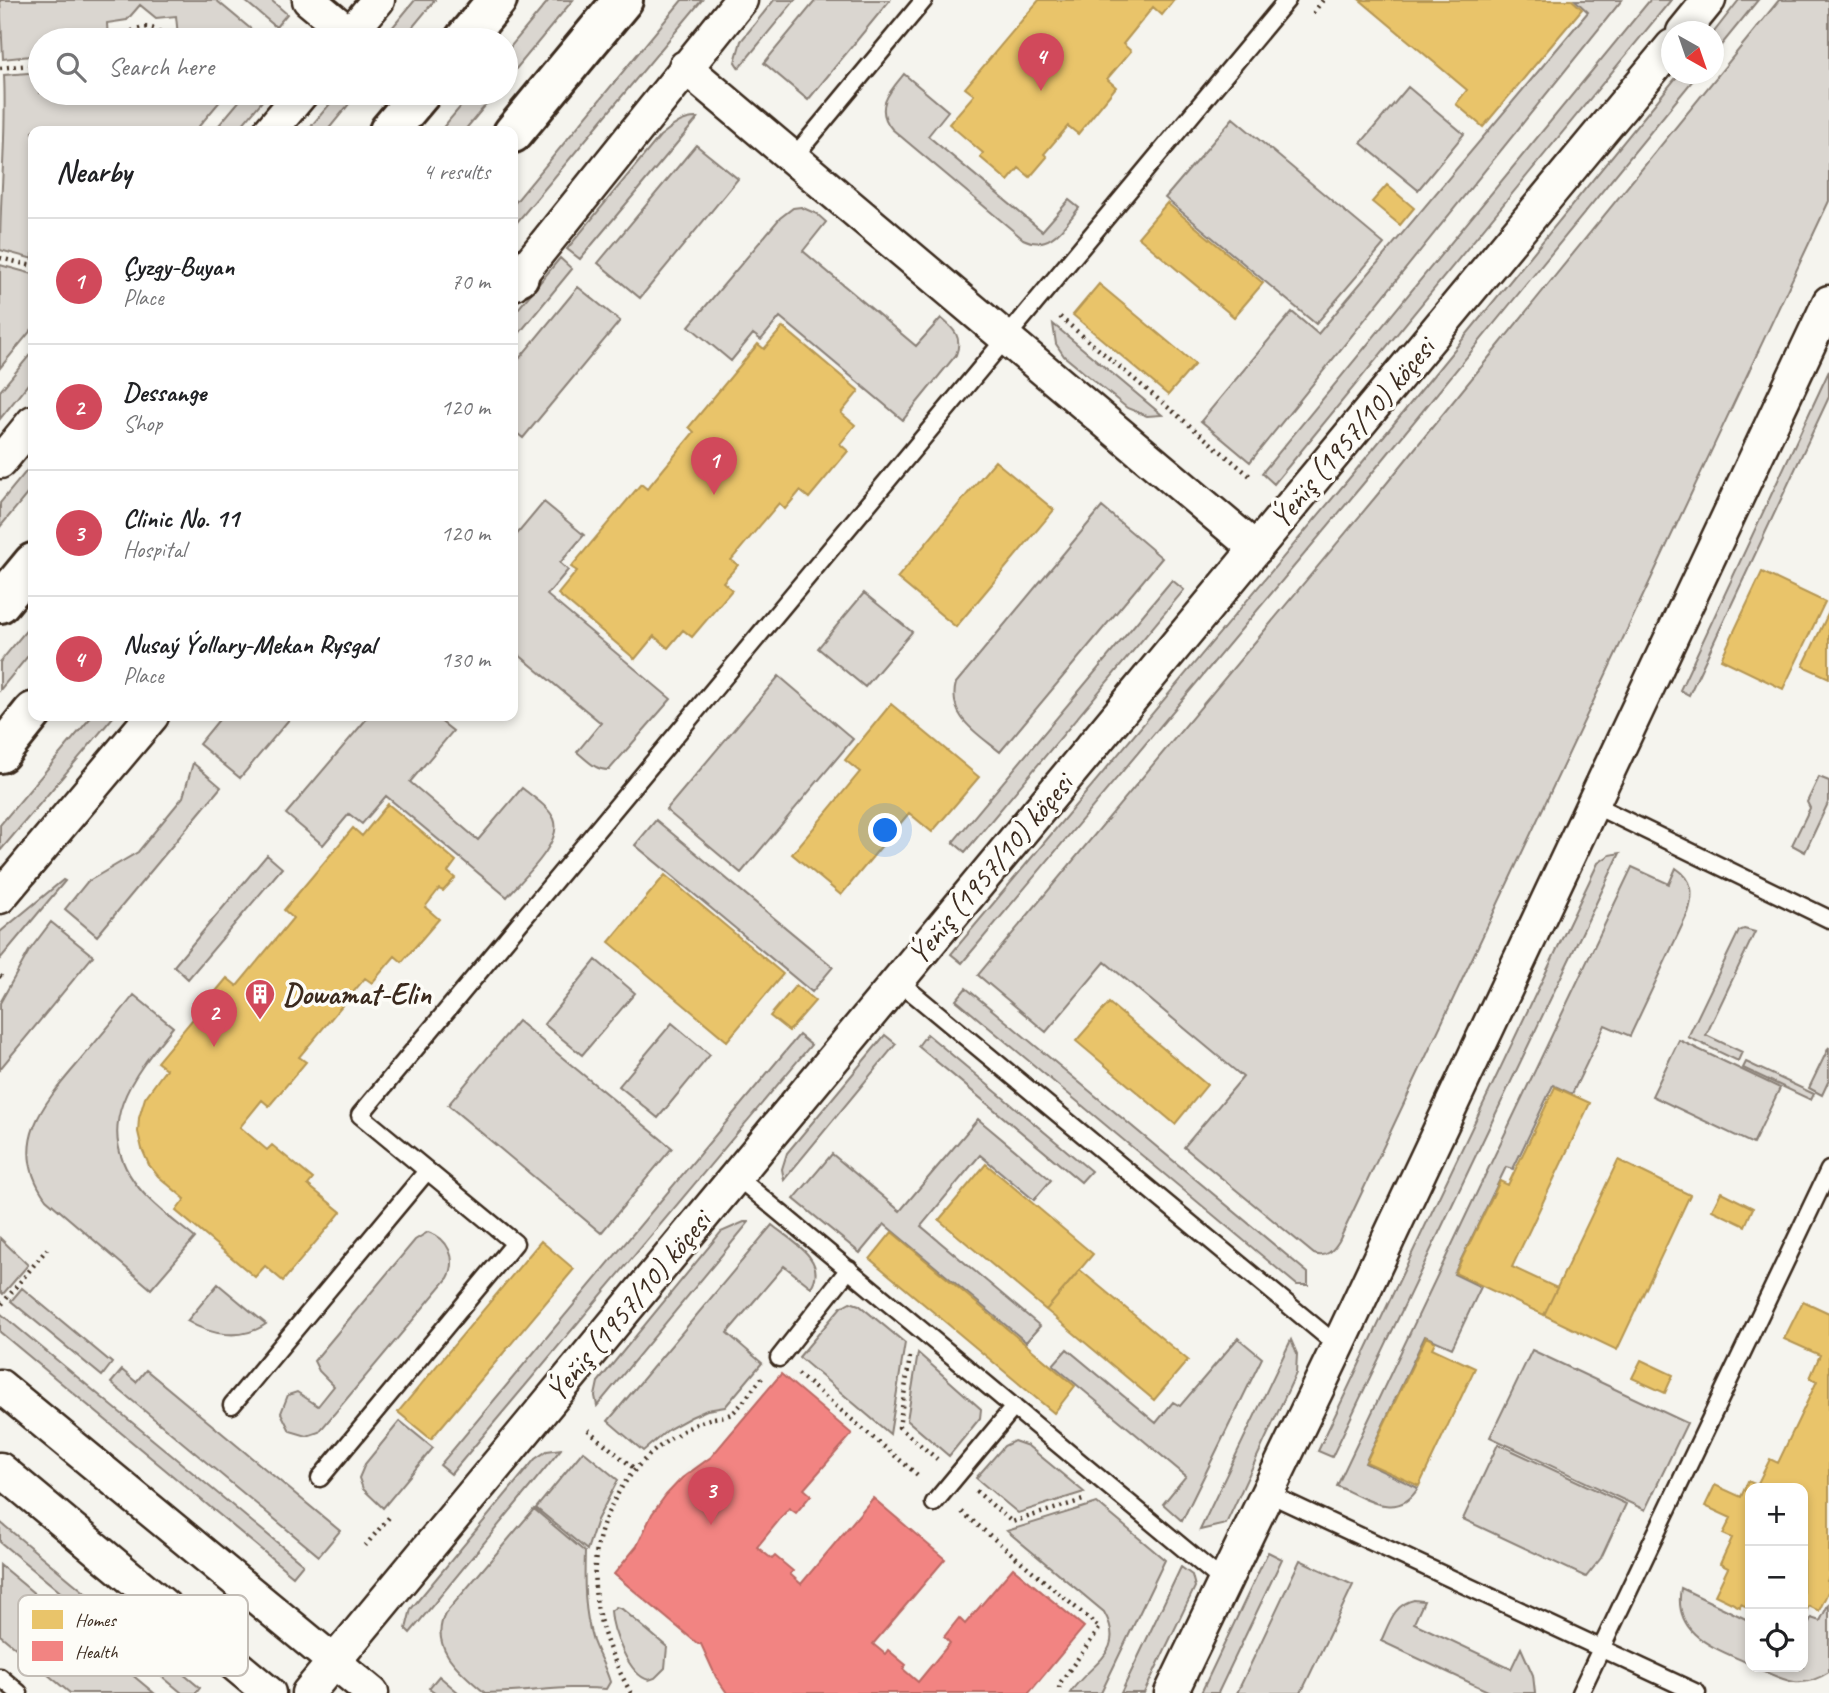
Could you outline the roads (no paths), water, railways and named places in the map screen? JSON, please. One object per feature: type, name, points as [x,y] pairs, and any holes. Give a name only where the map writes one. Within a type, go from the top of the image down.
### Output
[{"type":"main road","points":[[474,28],[497,0]]},
{"type":"main road","points":[[518,127],[623,0]]},
{"type":"main road","points":[[393,126],[411,105]]},
{"type":"main road","points":[[0,603],[28,569]]},
{"type":"main road","points":[[0,752],[28,718]]},
{"type":"street","points":[[309,0],[338,28]]},
{"type":"street","points":[[355,28],[378,0]]},
{"type":"street","points":[[518,275],[741,0]]},
{"type":"street","points":[[1692,21],[1709,0]]},
{"type":"street","name":"Ýeňiş (1957/10) köçesi","points":[[308,1693],[1661,58]]},
{"type":"street","points":[[685,68],[1256,549]]},
{"type":"street","points":[[274,126],[292,105]]},
{"type":"street","points":[[1171,1693],[1338,1346],[1829,302]]},
{"type":"street","points":[[0,462],[28,428]]},
{"type":"street","points":[[0,897],[148,721]]},
{"type":"street","points":[[0,1386],[372,1693]]},
{"type":"street","points":[[0,1469],[152,1595]]},
{"type":"street","points":[[248,1675],[270,1693]]},
{"type":"lane","points":[[793,158],[924,0]]},
{"type":"lane","points":[[320,1478],[515,1243],[360,1115],[1287,0]]},
{"type":"lane","points":[[1592,804],[1829,919]]},
{"type":"lane","points":[[897,980],[1338,1346]]},
{"type":"lane","points":[[1580,1693],[1829,1170]]},
{"type":"lane","points":[[232,1405],[427,1171]]},
{"type":"lane","points":[[736,1176],[1224,1582]]},
{"type":"lane","points":[[779,1358],[849,1269]]},
{"type":"lane","points":[[934,1503],[1014,1407]]},
{"type":"lane","points":[[1268,1493],[1697,1693]]},
{"type":"lane","points":[[0,1677],[19,1693]]},
{"type":"place","name":"Nusaý Ýollary-Mekan Rysgal","points":[[1041,91]]},
{"type":"place","name":"Çyzgy-Buyan","points":[[714,495]]},
{"type":"place","name":"Dowamat-Elin","points":[[260,1021]]},
{"type":"place","name":"Dessange","points":[[214,1047]]},
{"type":"place","name":"Clinic No. 11","points":[[711,1525]]}]
